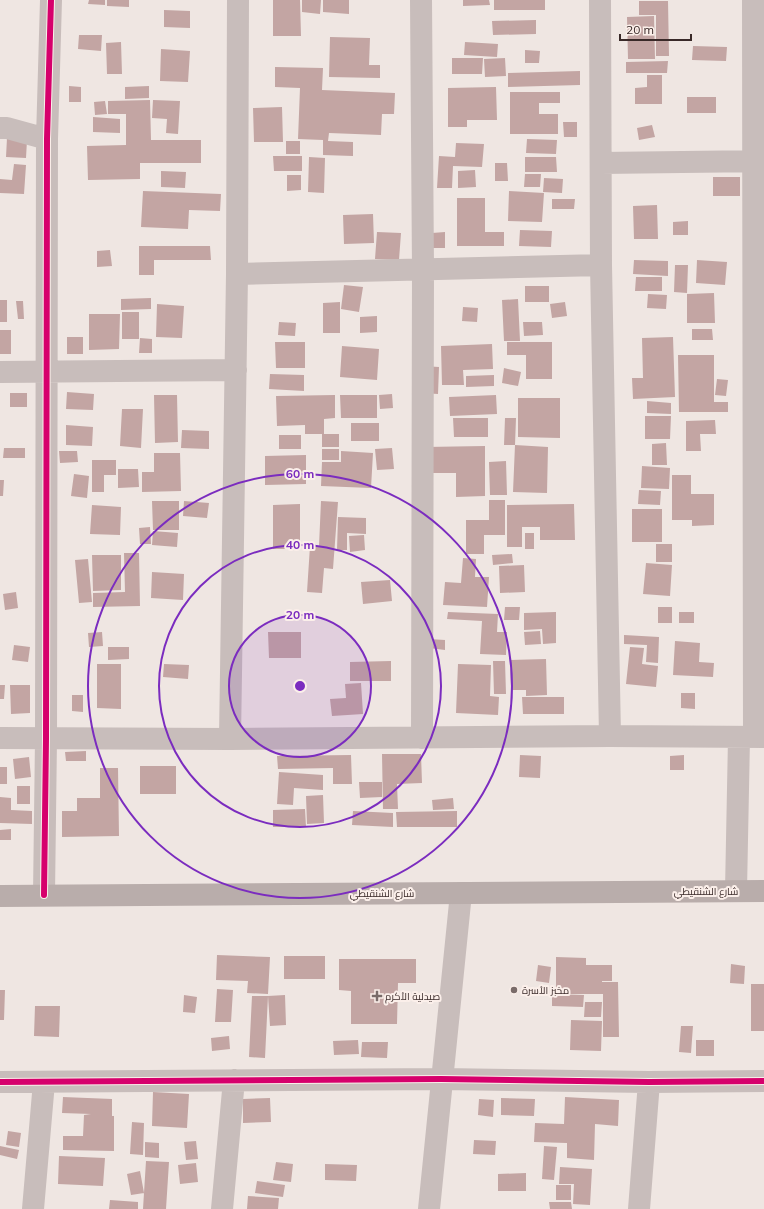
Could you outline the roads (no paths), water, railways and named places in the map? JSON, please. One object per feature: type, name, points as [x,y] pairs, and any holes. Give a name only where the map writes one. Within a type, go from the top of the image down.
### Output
[{"type":"street","points":[[44,896],[46,739],[47,139],[51,0]]},
{"type":"street","points":[[230,739],[236,370],[238,0]]},
{"type":"street","points":[[421,0],[423,269],[422,738]]},
{"type":"street","points":[[600,0],[601,265],[610,736]]},
{"type":"street","points":[[736,891],[752,737],[759,161],[753,0]]},
{"type":"street","points":[[0,128],[7,128],[47,139]]},
{"type":"street","points":[[601,164],[759,161]]},
{"type":"street","points":[[237,274],[601,265]]},
{"type":"street","points":[[0,372],[236,370]]},
{"type":"street","points":[[0,738],[230,739],[610,736],[752,737]]},
{"type":"street","name":"شارع الشنقيطي","points":[[0,896],[764,891]]},
{"type":"street","points":[[429,1209],[461,893]]},
{"type":"street","points":[[0,1082],[442,1078],[649,1082],[764,1081]]},
{"type":"street","points":[[222,1209],[234,1080]]},
{"type":"street","points":[[33,1209],[44,1082]]},
{"type":"street","points":[[639,1209],[649,1082]]},
{"type":"place","name":"مخبز الأسرة","points":[[514,990]]},
{"type":"place","name":"صيدلية الأكرم","points":[[377,996]]}]
